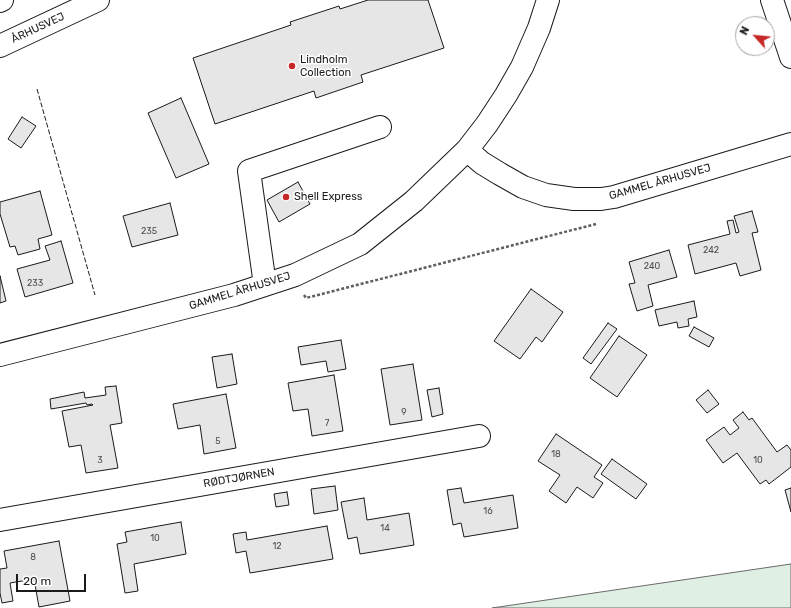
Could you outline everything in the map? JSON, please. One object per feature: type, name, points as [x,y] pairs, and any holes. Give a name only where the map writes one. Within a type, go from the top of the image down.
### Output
[{"type":"street","name":"ÅRHUSVEJ","points":[[0,46],[98,0]]},
{"type":"street","name":"GAMMEL ÅRHUSVEJ","points":[[0,355],[234,295],[295,275],[360,244],[414,201],[467,150],[491,118],[522,67],[539,28],[548,0]]},
{"type":"street","points":[[772,0],[791,57]]},
{"type":"street","points":[[265,285],[249,171],[380,127]]},
{"type":"street","name":"GAMMEL ÅRHUSVEJ","points":[[467,150],[482,163],[523,187],[546,195],[574,199],[601,199],[614,197],[791,144]]},
{"type":"street","name":"RØDTJØRNEN","points":[[0,520],[479,436]]},
{"type":"path","points":[[295,275],[306,298],[597,224]]},
{"type":"green space","points":[[791,564],[791,608],[492,608]]},
{"type":"building","name":"Lindholm Collection","points":[[368,0],[428,0],[444,48],[361,75],[363,82],[316,98],[314,91],[215,124],[193,58],[291,25],[290,22],[339,6],[340,9]]},
{"type":"building","points":[[181,98],[209,164],[176,178],[148,113]]},
{"type":"building","points":[[22,117],[36,126],[21,148],[8,139]]},
{"type":"building","points":[[298,182],[310,204],[279,222],[267,200]]},
{"type":"building","points":[[40,191],[52,235],[38,239],[40,249],[18,255],[15,246],[10,247],[0,214],[0,202]]},
{"type":"building","points":[[170,203],[178,235],[132,247],[123,216]]},
{"type":"building","points":[[752,211],[758,232],[752,233],[761,270],[740,276],[736,263],[695,274],[688,245],[730,234],[727,221],[733,220],[736,233],[739,232],[734,216]]},
{"type":"building","points":[[61,241],[73,283],[25,297],[17,269],[50,260],[45,246]]},
{"type":"building","points":[[669,250],[677,277],[648,285],[653,306],[637,311],[629,284],[635,283],[629,262]]},
{"type":"building","points":[[0,276],[6,301],[0,303]]},
{"type":"building","points":[[531,289],[563,312],[542,342],[536,337],[520,359],[494,341]]},
{"type":"building","points":[[694,301],[697,317],[688,319],[689,326],[678,328],[677,322],[659,326],[655,310]]},
{"type":"building","points":[[608,323],[617,329],[591,364],[583,358]]},
{"type":"building","points":[[694,327],[714,338],[709,347],[689,336]]},
{"type":"building","points":[[619,336],[647,355],[617,397],[590,378]]},
{"type":"building","points":[[341,340],[346,369],[328,372],[326,361],[301,365],[298,347]]},
{"type":"building","points":[[232,354],[237,384],[217,388],[212,357]]},
{"type":"building","points":[[413,364],[422,420],[390,425],[381,369]]},
{"type":"building","points":[[334,375],[343,431],[312,436],[308,409],[293,411],[288,383]]},
{"type":"building","points":[[116,386],[122,423],[110,425],[118,468],[86,473],[81,445],[69,447],[62,411],[93,405],[87,405],[86,403],[51,409],[50,399],[84,392],[85,398],[106,395],[105,387]]},
{"type":"building","points":[[439,388],[443,414],[432,417],[427,390]]},
{"type":"building","points":[[708,390],[719,404],[707,413],[696,400]]},
{"type":"building","points":[[226,394],[236,448],[204,454],[200,425],[178,429],[173,404]]},
{"type":"building","points":[[743,412],[749,420],[752,418],[777,452],[787,445],[791,450],[791,467],[769,484],[766,480],[760,484],[737,453],[723,463],[706,440],[724,427],[730,435],[739,428],[733,420]]},
{"type":"building","points":[[556,434],[602,465],[594,477],[603,483],[593,498],[577,487],[566,503],[549,491],[560,475],[538,461]]},
{"type":"building","points":[[612,459],[647,484],[636,499],[601,474]]},
{"type":"building","points":[[335,486],[338,510],[314,514],[311,489]]},
{"type":"building","points":[[461,488],[464,503],[513,495],[518,528],[464,537],[461,523],[453,525],[447,490]]},
{"type":"building","points":[[791,488],[791,512],[785,490]]},
{"type":"building","points":[[287,492],[289,505],[276,507],[274,494]]},
{"type":"building","points":[[364,498],[367,520],[409,513],[414,545],[360,554],[357,537],[348,539],[341,502]]},
{"type":"building","points":[[181,522],[186,554],[134,564],[138,591],[125,593],[117,544],[127,542],[125,532]]},
{"type":"building","points":[[327,526],[333,559],[250,573],[246,551],[236,553],[233,534],[246,532],[247,540]]},
{"type":"building","points":[[59,541],[70,601],[39,607],[34,579],[10,583],[13,601],[2,603],[0,593],[0,569],[7,568],[4,551]]},
{"type":"fence","points":[[37,89],[95,295]]},
{"type":"place","name":"Lindholm Collection","points":[[292,66]]},
{"type":"place","name":"Shell Express","points":[[286,197]]}]
